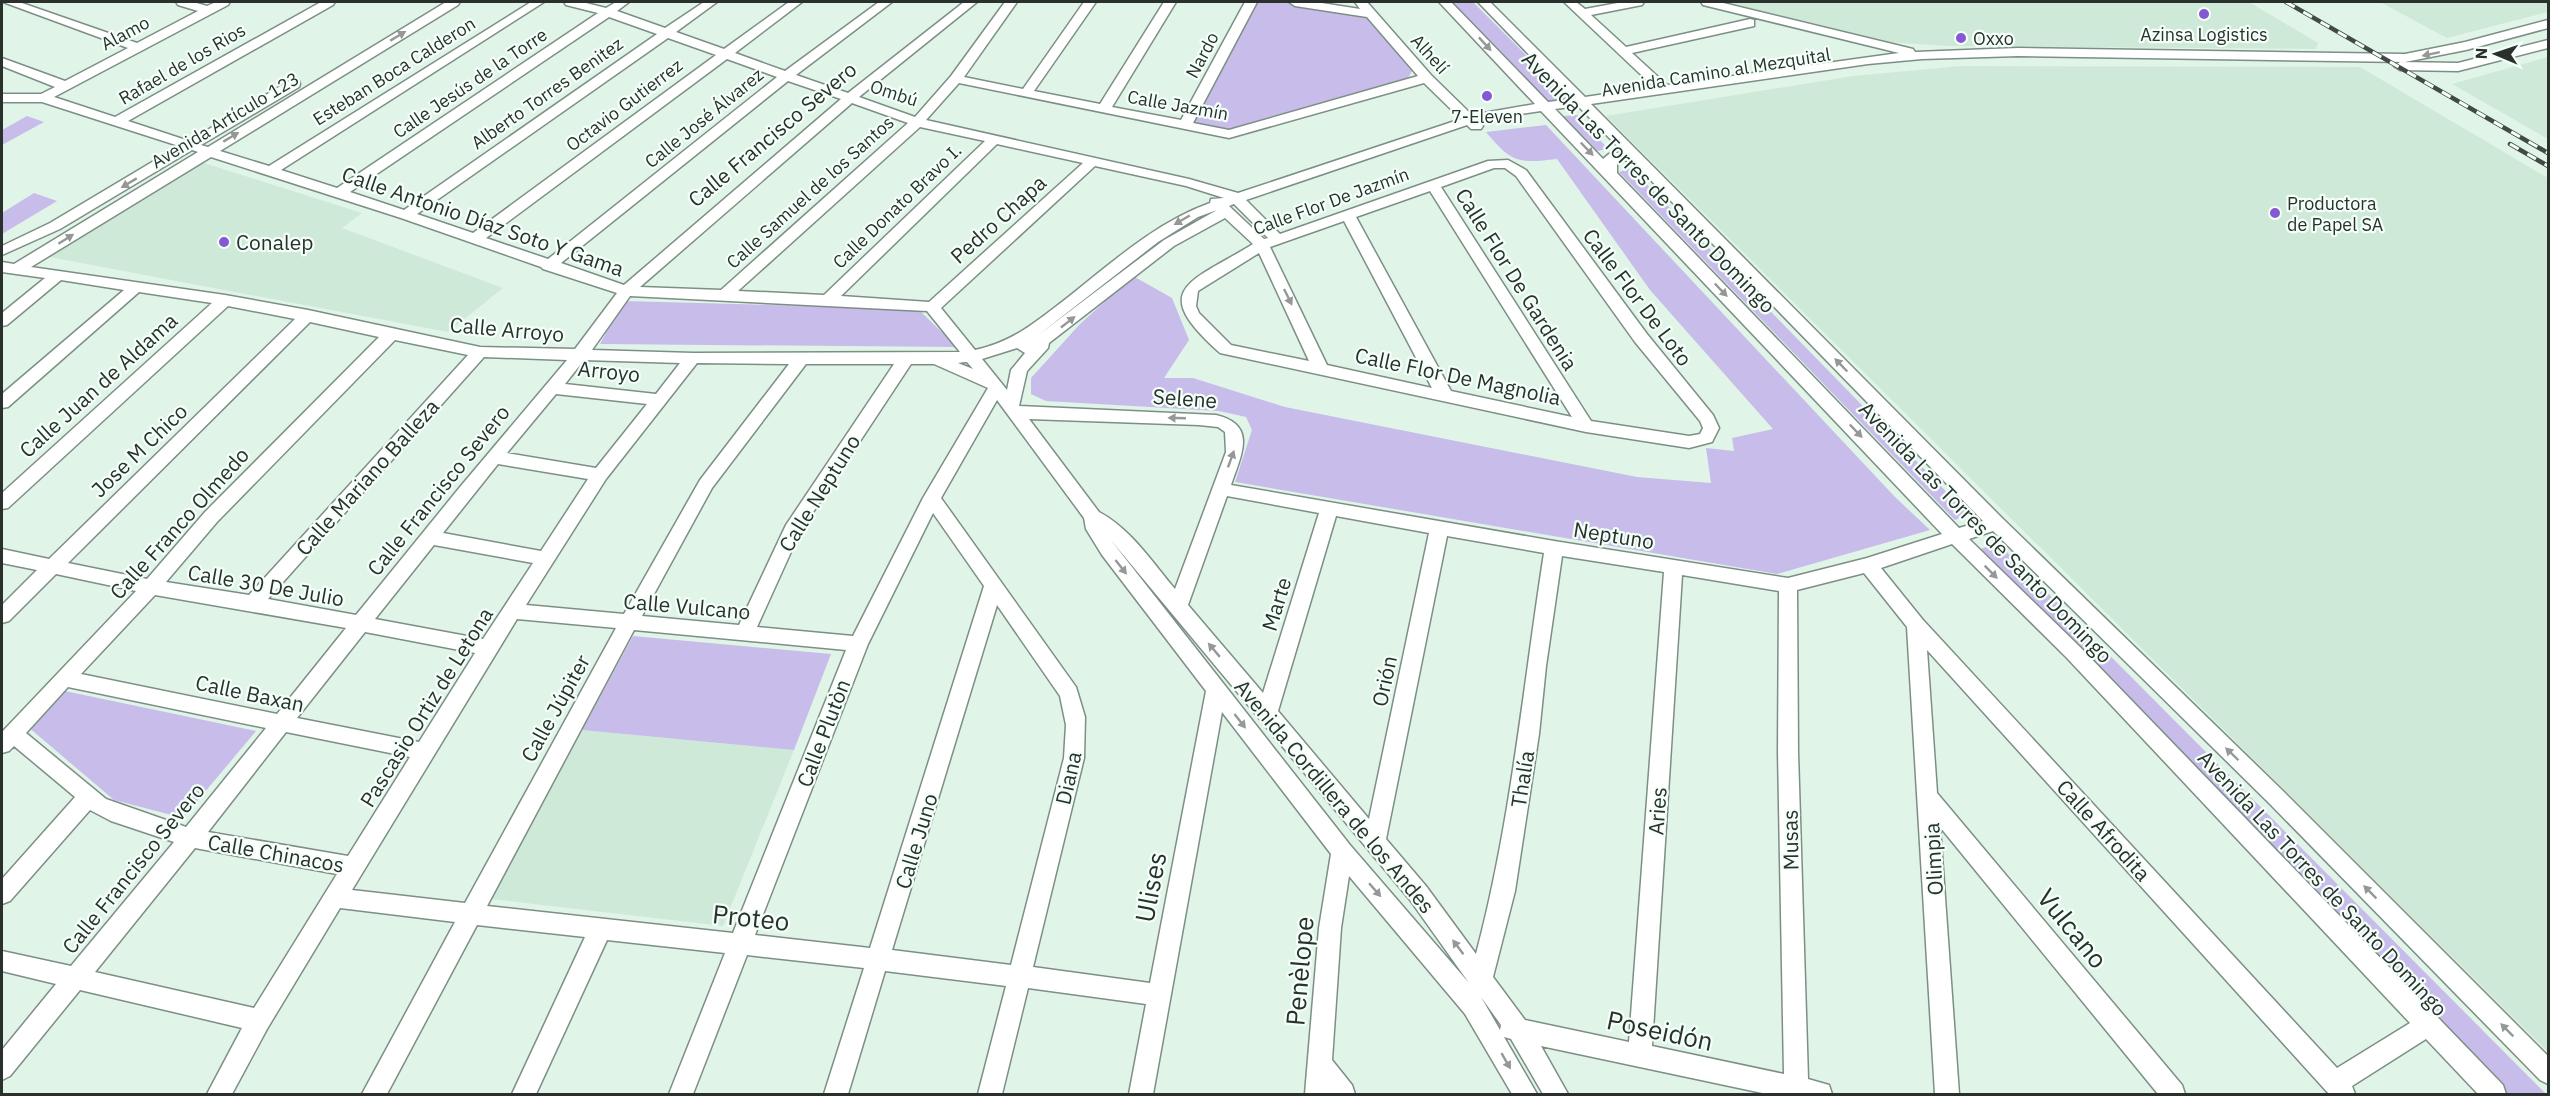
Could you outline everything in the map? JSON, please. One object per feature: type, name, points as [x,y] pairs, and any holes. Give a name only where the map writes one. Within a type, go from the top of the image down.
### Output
[{"type":"street","points":[[9,2],[137,47]]},
{"type":"street","points":[[182,2],[208,10]]},
{"type":"street","name":"Alamo","points":[[43,98],[225,2]]},
{"type":"street","name":"Rafael de los Rios","points":[[116,122],[329,2]]},
{"type":"street","name":"Avenida Artículo 123","points":[[2,251],[56,226],[432,2]]},
{"type":"street","name":"Avenida Artículo 123","points":[[21,268],[454,2]]},
{"type":"street","name":"Esteban Boca Calderon","points":[[269,172],[538,2]]},
{"type":"street","name":"Ombú","points":[[570,2],[665,32],[917,122],[1198,186],[1218,203],[1240,201]]},
{"type":"street","name":"Calle Jesús de la Torre","points":[[338,194],[623,2]]},
{"type":"street","name":"Alberto Torres Benitez","points":[[406,215],[711,2]]},
{"type":"street","name":"Octavio Gutierrez","points":[[475,239],[796,2]]},
{"type":"street","name":"Calle José Álvarez","points":[[548,266],[786,76],[886,2]]},
{"type":"street","name":"Calle Francisco Severo","points":[[2,1068],[190,838],[429,537],[579,356],[626,291],[849,99],[971,2]]},
{"type":"street","name":"Calle Samuel de los Santos","points":[[723,297],[917,122],[956,79],[1011,2]]},
{"type":"street","points":[[1026,93],[1090,2]]},
{"type":"street","points":[[1104,109],[1170,2]]},
{"type":"street","name":"Nardo","points":[[1185,126],[1251,2]]},
{"type":"street","points":[[1295,2],[1371,14]]},
{"type":"street","name":"Alhelí","points":[[1361,2],[1426,78],[1473,123]]},
{"type":"street","name":"Avenida Las Torres de Santo Domingo","points":[[1445,2],[1956,537],[2081,661],[2494,1095]]},
{"type":"street","name":"Avenida Las Torres de Santo Domingo","points":[[1484,2],[1996,523],[2277,798],[2548,1072]]},
{"type":"street","points":[[1570,2],[1665,90]]},
{"type":"street","points":[[1583,13],[1638,2]]},
{"type":"street","points":[[1707,2],[1928,59]]},
{"type":"street","points":[[1625,51],[1750,22]]},
{"type":"street","name":"Avenida Camino al Mezquital","points":[[976,361],[1023,339],[1153,239],[1193,214],[1218,203],[1240,201],[1473,123],[1505,121],[1550,111],[1928,59],[2018,52],[2413,57],[2466,46],[2548,24]]},
{"type":"street","name":"Avenida Camino al Mezquital","points":[[1588,106],[1665,90],[1868,60],[2331,61],[2412,68],[2458,67],[2548,44]]},
{"type":"street","points":[[2466,46],[2491,59]]},
{"type":"street","points":[[2,62],[65,86]]},
{"type":"street","name":"Calle Jazmín","points":[[956,79],[1221,134],[1233,134],[1426,78]]},
{"type":"street","points":[[2,98],[43,98]]},
{"type":"street","name":"Calle Antonio Díaz Soto Y Gama","points":[[43,98],[406,215],[548,266],[626,291],[911,304],[932,307]]},
{"type":"street","name":"Calle Donato Bravo I.","points":[[827,301],[994,140]]},
{"type":"street","points":[[1610,173],[1612,157],[1640,159]]},
{"type":"street","name":"Pedro Chapa","points":[[932,307],[1092,162]]},
{"type":"street","name":"Calle Flor De Jazmín","points":[[1226,349],[1201,329],[1188,304],[1187,298],[1192,288],[1262,245],[1277,239],[1488,166],[1508,164]]},
{"type":"street","name":"Calle Flor De Loto","points":[[1508,164],[1521,173],[1641,338],[1707,419],[1711,428],[1706,438],[1694,442],[1681,441]]},
{"type":"street","name":"Calle Flor De Gardenia","points":[[1433,185],[1586,426]]},
{"type":"street","points":[[1240,201],[1277,239]]},
{"type":"street","points":[[1218,203],[1262,245],[1321,370]]},
{"type":"street","name":"Avenida Camino al Mezquital","points":[[976,361],[998,359],[1048,337],[1218,203]]},
{"type":"street","points":[[1348,214],[1445,396]]},
{"type":"street","name":"Calle Arroyo","points":[[2,256],[21,268],[308,315],[480,352],[579,356],[976,361]]},
{"type":"street","points":[[2,321],[59,274]]},
{"type":"street","points":[[2,403],[136,287]]},
{"type":"street","name":"Calle Juan de Aldama","points":[[2,503],[225,300]]},
{"type":"street","points":[[932,307],[976,361]]},
{"type":"street","name":"Jose M Chico","points":[[2,616],[308,315]]},
{"type":"street","name":"Calle Franco Olmedo","points":[[7,740],[151,587],[211,517],[392,333]]},
{"type":"street","points":[[1013,410],[1019,370],[1028,357],[1048,337]]},
{"type":"street","points":[[998,359],[1023,339]]},
{"type":"street","name":"Calle Flor De Magnolia","points":[[1226,349],[1586,426],[1681,441]]},
{"type":"street","name":"Calle Mariano Balleza","points":[[254,603],[480,352]]},
{"type":"street","name":"Pascasio Ortiz de Letona","points":[[219,1095],[259,1022],[488,648],[600,475],[693,358]]},
{"type":"street","name":"Calle Júpiter","points":[[374,1095],[665,553],[706,484],[801,358]]},
{"type":"street","name":"Calle Neptuno","points":[[744,634],[792,530],[906,359]]},
{"type":"street","points":[[939,359],[995,385]]},
{"type":"street","name":"Calle Plutòn","points":[[681,1095],[858,644],[932,498],[995,385],[992,369],[998,359]]},
{"type":"street","name":"Avenida Cordillera de los Andes","points":[[976,361],[1093,517],[1125,542],[1418,893],[1517,1028],[1556,1095]]},
{"type":"street","name":"Arroyo","points":[[553,388],[660,400]]},
{"type":"street","name":"Selene","points":[[1013,410],[1199,419],[1227,424],[1233,429],[1237,438],[1234,452],[1178,607]]},
{"type":"street","points":[[494,457],[600,475]]},
{"type":"street","name":"Neptuno","points":[[1220,489],[1440,529],[1788,585],[1868,564],[1996,523]]},
{"type":"street","name":"Diana","points":[[932,498],[1069,693],[1076,714],[1078,731],[1074,758],[990,1095]]},
{"type":"street","name":"Marte","points":[[1267,713],[1329,509]]},
{"type":"street","name":"Avenida Cordillera de los Andes","points":[[1093,517],[1095,529],[1108,550],[1216,690],[1342,852],[1473,1006],[1526,1095]]},
{"type":"street","name":"Orión","points":[[1375,843],[1440,529]]},
{"type":"street","points":[[429,537],[547,559]]},
{"type":"street","name":"Thalía","points":[[1473,1006],[1504,891],[1554,548]]},
{"type":"street","name":"Calle 30 De Julio","points":[[2,556],[151,587],[254,603],[488,648]]},
{"type":"street","name":"Calle Afrodita","points":[[1868,564],[1916,625],[2339,1089]]},
{"type":"street","name":"Aries","points":[[1640,1055],[1673,567]]},
{"type":"street","name":"Musas","points":[[1788,585],[1788,752],[1796,1092]]},
{"type":"street","name":"Calle Juno","points":[[836,1095],[880,959],[993,587]]},
{"type":"street","name":"Calle Vulcano","points":[[513,611],[858,644]]},
{"type":"street","name":"Olimpia","points":[[1916,625],[1947,1095]]},
{"type":"street","name":"Calle Baxan","points":[[66,679],[425,752]]},
{"type":"street","name":"Ulises","points":[[1141,1095],[1216,690]]},
{"type":"street","name":"Calle Chinacos","points":[[7,740],[99,805],[118,814],[190,838],[355,867]]},
{"type":"street","points":[[2,894],[89,796]]},
{"type":"street","name":"Vulcano","points":[[1929,798],[2173,1095]]},
{"type":"street","name":"Penèlope","points":[[1317,1095],[1330,928],[1342,852]]},
{"type":"street","name":"Proteo","points":[[337,898],[600,930],[1021,975],[1158,995]]},
{"type":"street","points":[[524,1095],[600,930]]},
{"type":"street","points":[[2,961],[259,1022]]},
{"type":"street","points":[[2339,1089],[2426,1026]]},
{"type":"street","name":"Poseidón","points":[[1487,1028],[1517,1028],[1796,1092],[1820,1095]]},
{"type":"street","points":[[1320,1064],[1343,1095]]},
{"type":"shaded area","points":[[1253,2],[1280,2],[1363,16],[1412,71],[1408,78],[1235,130],[1221,131],[1193,125],[1191,120]]},
{"type":"shaded area","points":[[1452,2],[1473,2],[1570,99],[1543,102]]},
{"type":"shaded area","points":[[1725,2],[2249,2],[2318,43],[2316,49],[1949,46],[1885,42]]},
{"type":"shaded area","points":[[2380,2],[2548,2],[2548,12],[2447,38]]},
{"type":"shaded area","points":[[2548,57],[2548,139],[2452,84],[2459,82]]},
{"type":"shaded area","points":[[1961,66],[2360,67],[2548,178],[2548,1052],[1606,116],[1853,76]]},
{"type":"shaded area","points":[[1578,115],[1608,149],[1597,151],[1563,116]]},
{"type":"shaded area","points":[[27,116],[44,122],[2,145],[2,130]]},
{"type":"shaded area","points":[[1546,125],[1894,496],[1930,530],[1777,574],[1235,482],[1252,430],[1246,417],[1219,411],[1046,401],[1031,394],[1031,378],[1080,324],[1133,276],[1172,298],[1189,340],[1164,378],[1193,378],[1285,407],[1637,477],[1711,483],[1706,448],[1734,451],[1732,438],[1773,429],[1650,290],[1557,159],[1524,161],[1516,159],[1502,150],[1486,132]]},
{"type":"shaded area","name":"Conalep","points":[[201,162],[362,213],[342,228],[503,288],[448,332],[44,256]]},
{"type":"shaded area","points":[[1631,168],[1968,514],[1955,520],[1619,172]]},
{"type":"shaded area","points":[[34,193],[57,201],[2,234],[2,213]]},
{"type":"shaded area","points":[[623,301],[918,309],[957,347],[600,344]]},
{"type":"shaded area","points":[[1997,542],[2546,1094],[2502,1094],[1981,549]]},
{"type":"shaded area","points":[[633,636],[831,654],[794,750],[582,730]]},
{"type":"shaded area","points":[[60,690],[256,731],[183,818],[114,800],[27,726]]},
{"type":"shaded area","points":[[582,730],[794,750],[723,926],[491,899]]},
{"type":"railway","points":[[2286,2],[2548,153]]},
{"type":"railway","points":[[2510,144],[2548,166]]},
{"type":"place","name":"Azinsa Logistics","points":[[2204,14]]},
{"type":"place","name":"Oxxo","points":[[1961,38]]},
{"type":"place","name":"7-Eleven","points":[[1487,96]]},
{"type":"place","name":"Productora de Papel SA","points":[[2275,213]]},
{"type":"place","name":"Conalep","points":[[224,242]]}]
